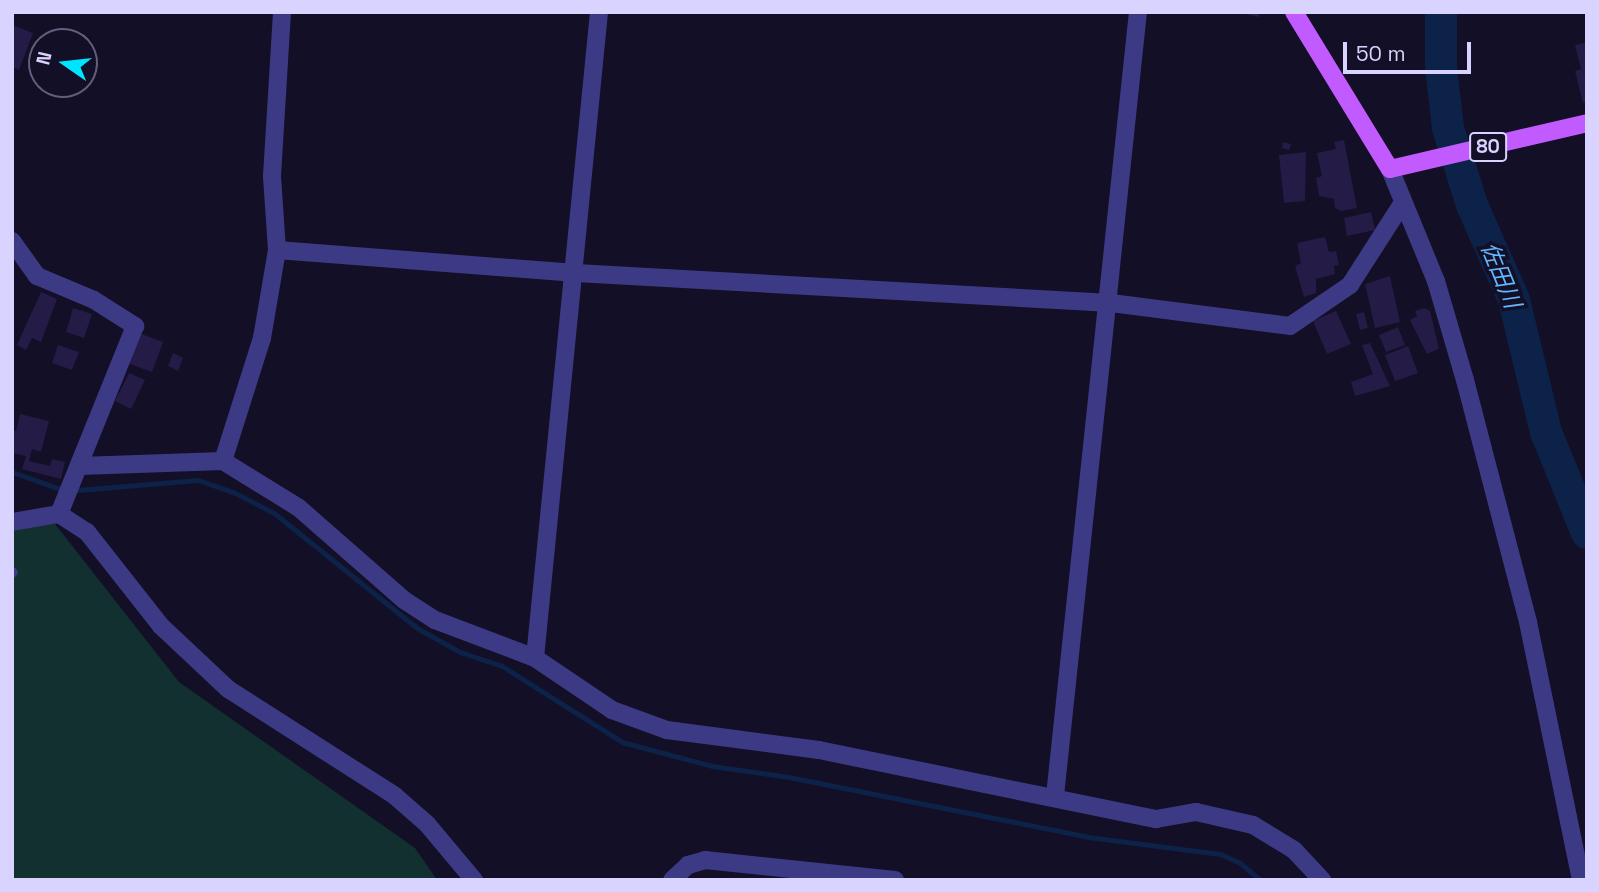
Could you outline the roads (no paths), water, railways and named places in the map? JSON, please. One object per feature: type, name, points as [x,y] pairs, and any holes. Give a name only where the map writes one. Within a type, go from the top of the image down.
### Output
[{"type":"main road","points":[[1294,12],[1390,169]]},
{"type":"main road","name":"80","points":[[1390,169],[1587,123]]},
{"type":"street","points":[[223,461],[262,338],[277,250],[272,176],[282,12]]},
{"type":"street","points":[[535,658],[576,273],[600,12]]},
{"type":"street","points":[[1055,796],[1111,303],[1139,12]]},
{"type":"street","points":[[1390,169],[1402,204],[1436,281],[1465,380],[1528,622],[1581,880]]},
{"type":"street","points":[[277,250],[576,273],[1111,303],[1290,326],[1350,285],[1402,204]]},
{"type":"street","points":[[12,241],[37,276],[94,300],[135,326],[59,514]]},
{"type":"street","points":[[80,466],[223,461],[299,508],[404,600],[435,620],[535,658],[612,710],[667,730],[820,750],[1055,796],[1156,819],[1196,812],[1253,825],[1294,850],[1322,880]]},
{"type":"street","points":[[12,522],[59,514],[87,531],[161,626],[228,690],[395,796],[427,824],[474,880]]},
{"type":"street","points":[[672,880],[688,865],[705,860],[895,880]]},
{"type":"waterway","name":"佐田川","points":[[1441,12],[1441,68],[1448,128],[1472,205],[1514,300],[1546,432],[1587,533]]},
{"type":"waterway","points":[[12,472],[66,491],[198,480],[233,492],[274,513],[417,628],[460,652],[502,666],[622,742],[712,766],[789,777],[1088,837],[1220,854],[1240,863],[1260,880]]}]
